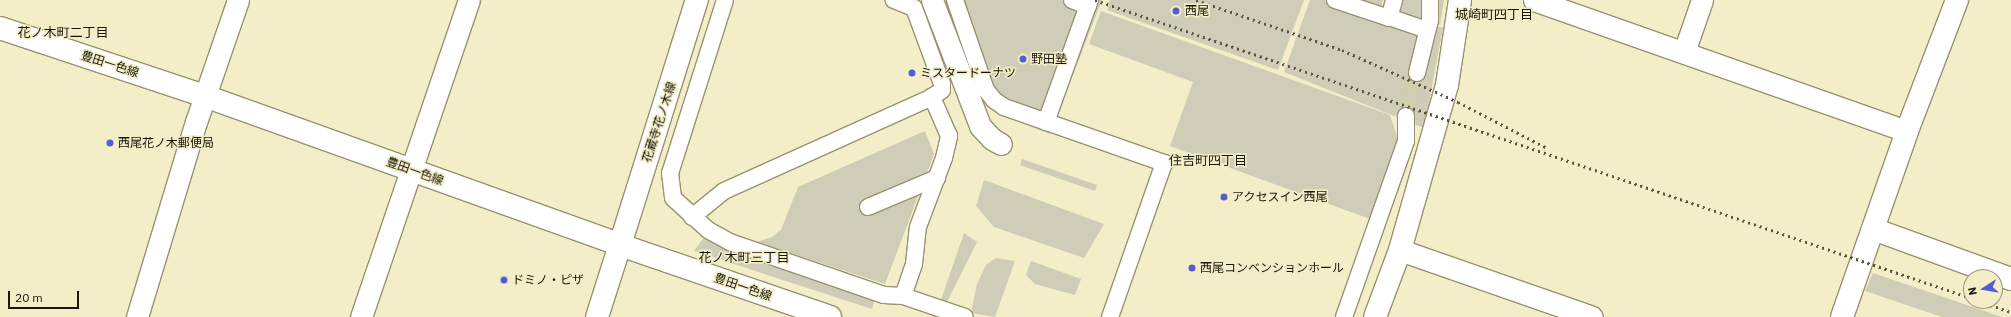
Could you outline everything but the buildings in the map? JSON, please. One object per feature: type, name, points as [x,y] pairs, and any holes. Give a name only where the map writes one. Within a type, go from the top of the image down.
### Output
[{"type":"main road","name":"花蔵寺花ノ木線","points":[[597,317],[697,0]]},
{"type":"main road","points":[[1376,317],[1400,250],[1447,85],[1460,0]]},
{"type":"main road","points":[[1842,317],[1907,131],[1957,0]]},
{"type":"main road","name":"豊田一色線","points":[[0,28],[205,96],[620,245],[830,317]]},
{"type":"main road","points":[[1873,229],[2011,279]]},
{"type":"street","points":[[137,317],[205,96],[238,0]]},
{"type":"street","points":[[360,317],[469,0]]},
{"type":"street","points":[[725,0],[670,173],[673,198],[692,217],[708,230],[730,242],[884,295],[903,296],[964,317]]},
{"type":"street","points":[[692,217],[724,191],[932,97],[942,90],[942,84],[914,8],[894,0]]},
{"type":"street","points":[[932,0],[980,126],[992,139],[1001,144]]},
{"type":"street","points":[[955,0],[986,90],[994,100],[1004,108],[1164,163],[1110,317]]},
{"type":"street","points":[[1046,122],[1089,3],[1072,0]]},
{"type":"street","points":[[1335,0],[1428,30]]},
{"type":"street","points":[[1389,17],[1394,0]]},
{"type":"street","points":[[1417,72],[1428,30],[1430,0]]},
{"type":"street","points":[[1534,0],[1907,131]]},
{"type":"street","points":[[1684,52],[1702,0]]},
{"type":"street","points":[[903,296],[914,264],[918,227],[937,178],[949,136],[932,97]]},
{"type":"street","points":[[1344,317],[1406,141],[1406,116]]},
{"type":"street","points":[[868,207],[937,178]]},
{"type":"street","points":[[1400,250],[1592,317]]},
{"type":"shaded area","points":[[943,0],[1102,0],[1050,134],[1001,115],[981,96]]},
{"type":"shaded area","points":[[1110,0],[1304,0],[1278,70],[1107,10]]},
{"type":"shaded area","points":[[1310,0],[1383,0],[1381,8],[1443,28],[1424,128],[1284,72]]},
{"type":"shaded area","points":[[1388,0],[1444,0],[1440,25],[1385,8]]},
{"type":"shaded area","points":[[1101,11],[1390,115],[1398,140],[1370,219],[1170,146],[1193,82],[1089,44]]},
{"type":"shaded area","points":[[925,131],[934,154],[885,284],[757,242],[772,237],[781,230],[798,187]]},
{"type":"shaded area","points":[[1022,159],[1097,185],[1095,191],[1020,165]]},
{"type":"shaded area","points":[[984,180],[1104,224],[1084,258],[994,227],[976,206]]},
{"type":"shaded area","points":[[964,233],[977,242],[947,302],[941,300]]},
{"type":"shaded area","points":[[705,236],[876,295],[872,309],[694,251]]},
{"type":"shaded area","points":[[996,258],[1015,261],[995,317],[971,313],[977,284],[986,265]]},
{"type":"shaded area","points":[[1031,261],[1081,279],[1075,295],[1035,284],[1026,275]]},
{"type":"shaded area","points":[[1873,273],[1963,304],[1963,309],[1979,309],[2002,317],[1942,317],[1865,291]]},
{"type":"tunnel","points":[[1406,116],[1417,73]]},
{"type":"railway","points":[[1095,0],[1963,295]]},
{"type":"railway","points":[[1196,0],[1342,50],[1458,102],[1547,148]]},
{"type":"railway","points":[[2002,309],[2011,312]]},
{"type":"place","name":"西尾","points":[[1176,11]]},
{"type":"place","name":"野田塾","points":[[1023,59]]},
{"type":"place","name":"ミスタードーナツ","points":[[912,73]]},
{"type":"place","name":"西尾花ノ木郵便局","points":[[110,143]]},
{"type":"place","name":"アクセスイン西尾","points":[[1224,197]]},
{"type":"place","name":"西尾コンベンションホール","points":[[1192,268]]},
{"type":"place","name":"ドミノ・ピザ","points":[[504,280]]},
{"type":"district","name":"城崎町四丁目","points":[[1494,15]]},
{"type":"district","name":"花ノ木町二丁目","points":[[63,33]]},
{"type":"district","name":"住吉町四丁目","points":[[1208,161]]},
{"type":"district","name":"花ノ木町三丁目","points":[[744,258]]}]
